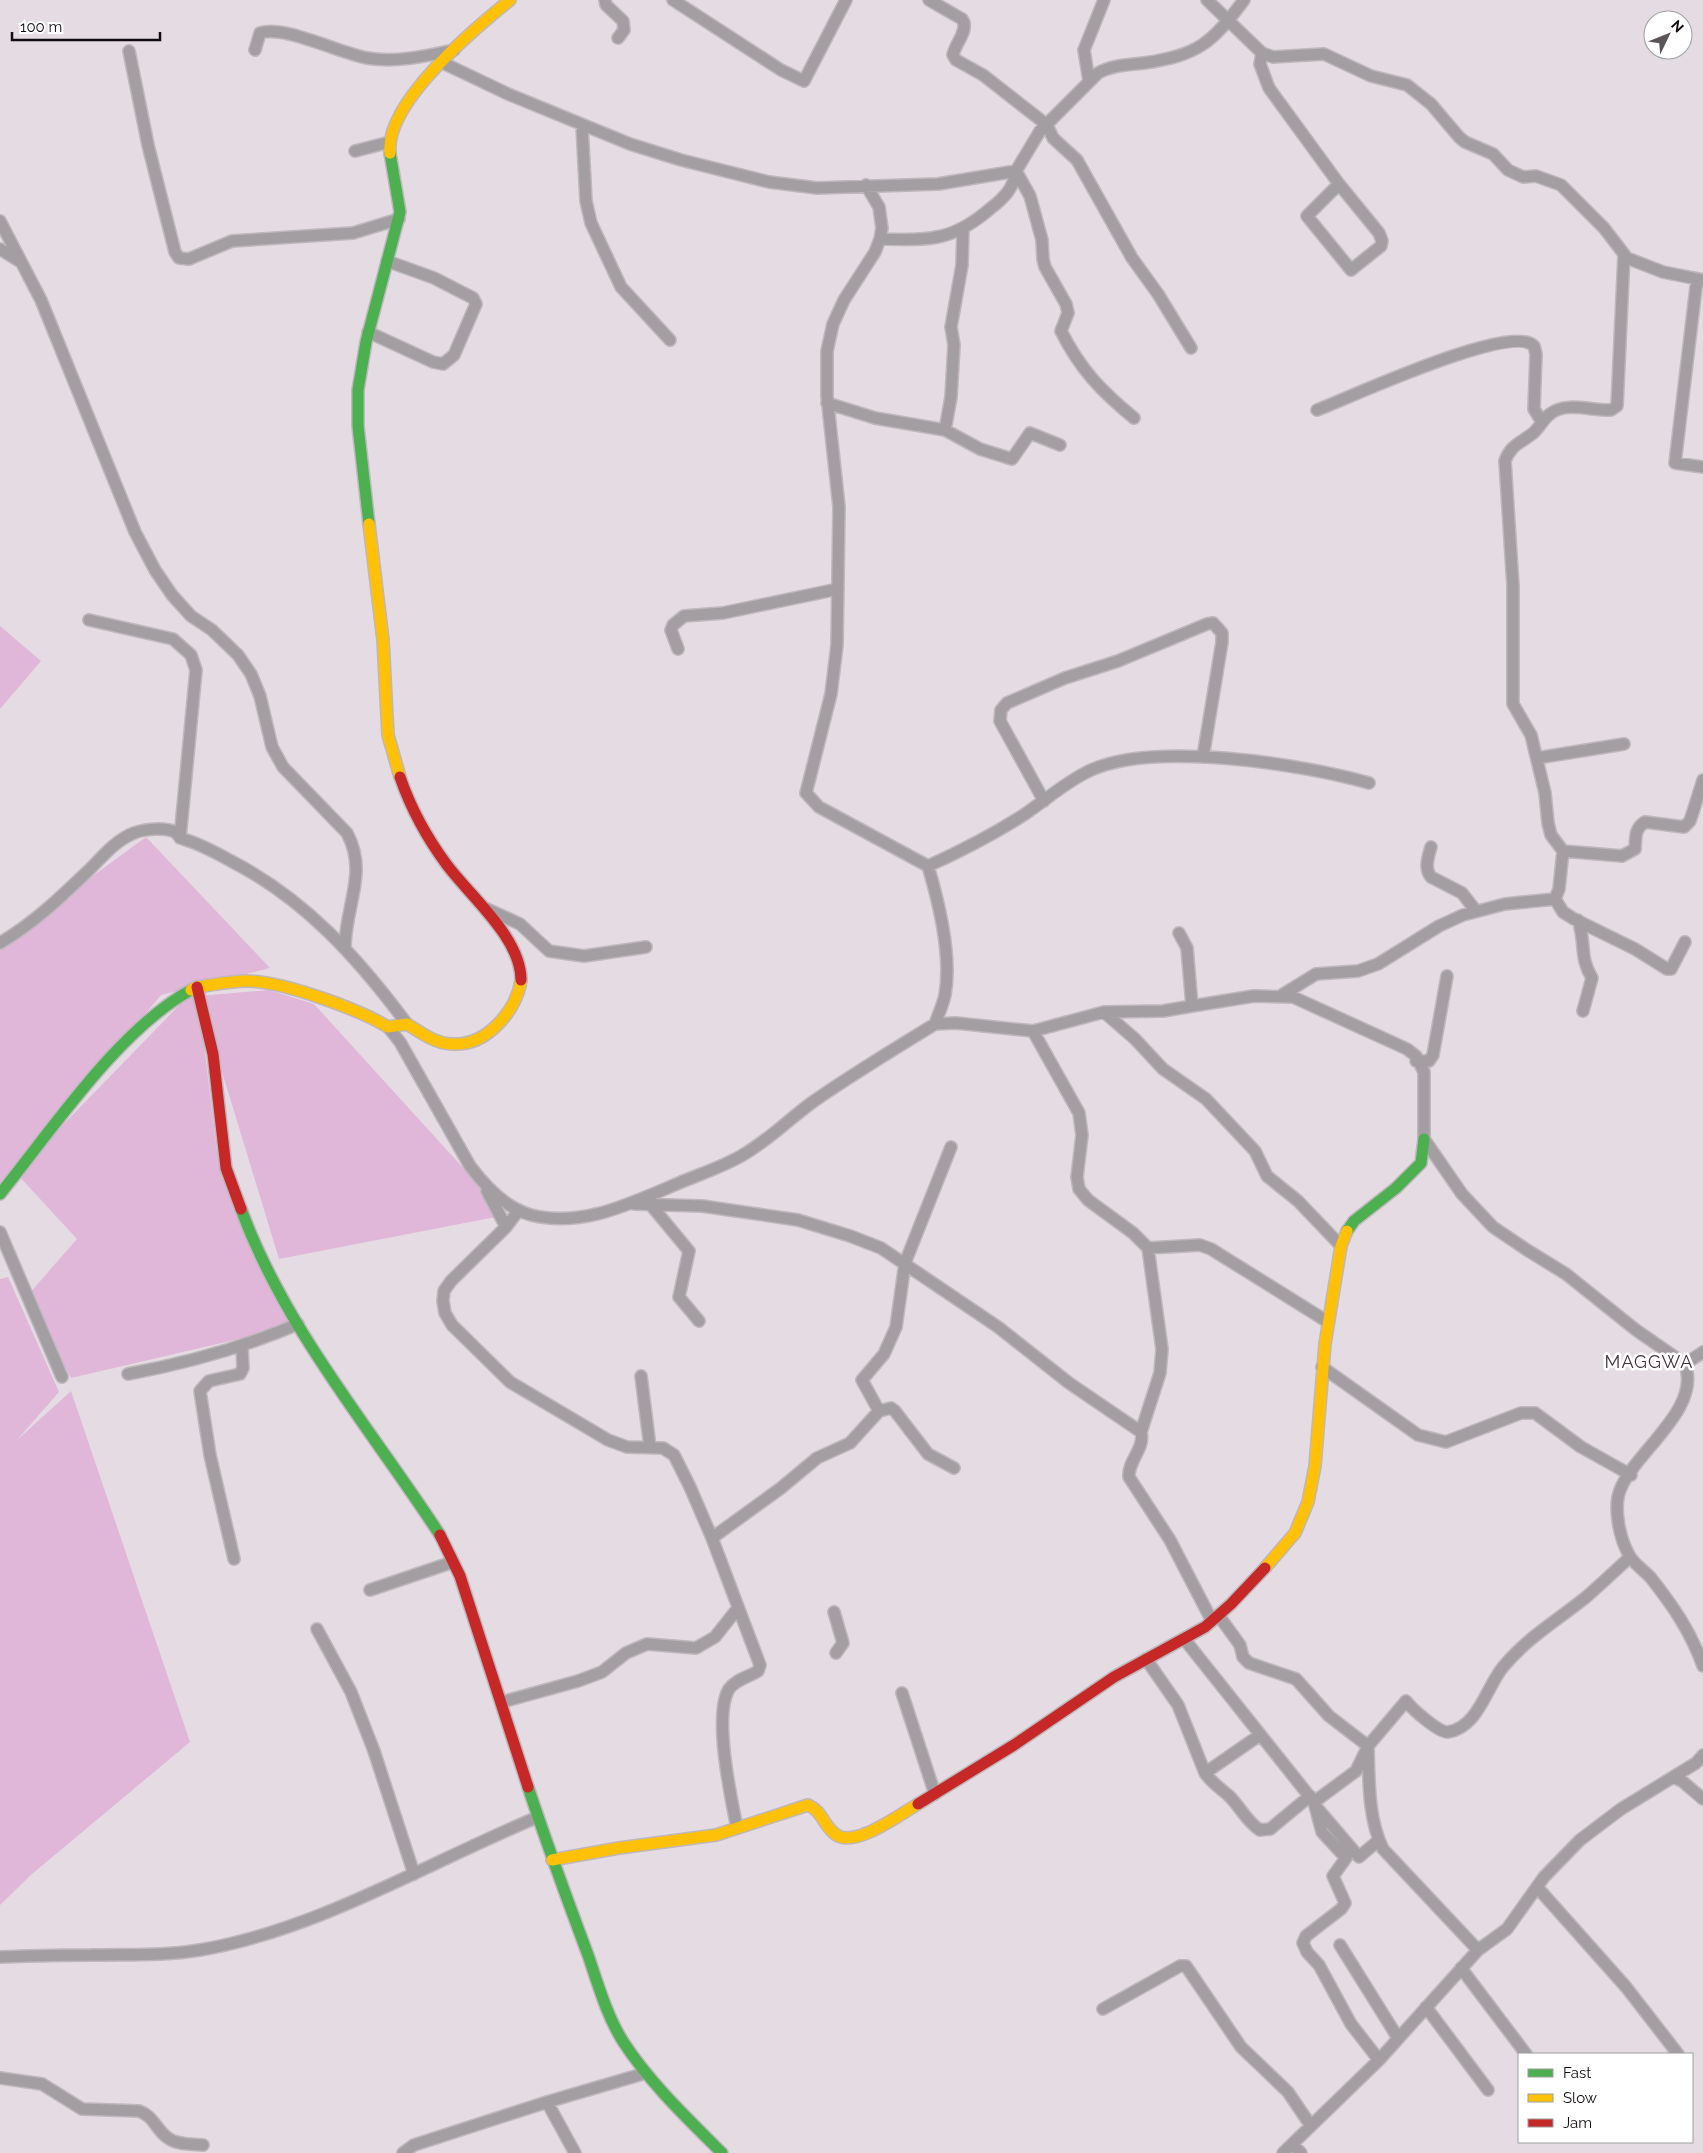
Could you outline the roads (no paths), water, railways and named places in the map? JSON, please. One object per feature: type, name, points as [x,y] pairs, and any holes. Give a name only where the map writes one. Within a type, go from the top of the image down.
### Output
[{"type":"street","points":[[0,943],[28,926],[112,846],[134,833],[154,829],[174,832],[180,838],[194,841],[249,870],[297,902],[345,946],[407,1024],[436,1041],[449,1044],[468,1042],[484,1034],[498,1023],[516,1000],[521,989],[520,964],[515,952],[446,864],[414,813],[399,775],[388,735],[380,611],[365,510],[357,425],[359,381],[368,332],[399,219],[399,196],[390,152],[390,142],[395,126],[412,96],[441,62],[510,0]]},
{"type":"street","points":[[605,0],[606,5],[623,22],[624,30],[618,38]]},
{"type":"street","points":[[673,0],[781,70],[804,82],[846,0]]},
{"type":"street","points":[[929,0],[962,19],[964,23],[962,36],[954,49],[953,55],[956,60],[983,75],[1047,125],[1053,138],[1077,160],[1132,258],[1158,294],[1191,348]]},
{"type":"street","points":[[1089,81],[1084,50],[1104,0]]},
{"type":"street","points":[[1207,0],[1228,22],[1262,52],[1273,57],[1324,54],[1371,76],[1407,85],[1431,104],[1459,137],[1492,154],[1508,170],[1523,177],[1543,178],[1561,185],[1604,228],[1624,255],[1643,266],[1700,280],[1675,463],[1703,468]]},
{"type":"street","points":[[880,239],[930,239],[963,230],[1004,198],[1031,143],[1098,73],[1110,68],[1174,58],[1187,53],[1212,38],[1228,22],[1244,0]]},
{"type":"street","points":[[255,50],[260,33],[267,30],[366,58],[406,57],[454,50]]},
{"type":"street","points":[[129,51],[148,145],[174,252],[179,258],[189,259],[232,241],[352,233],[399,219]]},
{"type":"street","points":[[1262,52],[1260,64],[1269,88],[1339,184],[1379,233],[1382,241],[1381,246],[1351,270],[1308,216],[1309,212],[1339,184]]},
{"type":"street","points":[[441,62],[582,126],[681,160],[769,182],[817,188],[938,184],[1016,171]]},
{"type":"street","points":[[582,126],[586,201],[591,223],[621,286],[670,340]]},
{"type":"street","points":[[355,151],[390,142]]},
{"type":"street","points":[[1016,171],[1030,196],[1042,240],[1042,260],[1066,304],[1068,313],[1061,330],[1072,352],[1089,377],[1134,418]]},
{"type":"street","points":[[866,185],[879,207],[882,228],[880,239],[875,252],[844,300],[833,324],[827,351],[827,403],[839,507],[835,669],[806,793],[808,798],[819,807],[928,866],[938,904],[946,967],[945,995],[935,1024]]},
{"type":"street","points":[[0,221],[42,300],[135,532],[155,570],[172,595],[191,616],[212,630],[238,655],[251,674],[260,696],[272,747],[283,767],[347,834],[354,846],[358,869],[345,927],[345,946]]},
{"type":"street","points":[[945,430],[951,397],[954,345],[951,327],[962,265],[963,230]]},
{"type":"street","points":[[0,249],[22,263]]},
{"type":"street","points":[[1624,255],[1616,406],[1608,411],[1575,407],[1558,409],[1542,422],[1533,433],[1514,446],[1508,453],[1505,461],[1513,586],[1514,656],[1512,696],[1514,709],[1531,735],[1546,793],[1550,829],[1563,851],[1555,899],[1562,912],[1635,949],[1667,969],[1671,969],[1685,942]]},
{"type":"street","points":[[368,332],[433,362],[443,364],[454,355],[476,304],[473,298],[434,278],[387,261]]},
{"type":"street","points":[[1317,410],[1436,361],[1472,349],[1498,343],[1527,342],[1534,346],[1536,354],[1534,408],[1542,422]]},
{"type":"street","points":[[827,403],[875,418],[945,430],[980,448],[1012,459],[1030,433],[1060,445]]},
{"type":"street","points":[[678,649],[671,630],[673,625],[684,616],[723,613],[838,589]]},
{"type":"street","points":[[89,620],[173,639],[192,655],[196,670],[180,838]]},
{"type":"street","points":[[1044,801],[1000,721],[1000,710],[1007,703],[1065,678],[1118,661],[1213,623],[1222,633],[1222,642],[1203,758]]},
{"type":"street","points":[[1537,758],[1624,744]]},
{"type":"street","points":[[928,866],[1001,829],[1074,779],[1107,764],[1145,758],[1203,758],[1309,769],[1369,783]]},
{"type":"street","points":[[1563,851],[1622,856],[1636,848],[1635,836],[1640,825],[1644,822],[1684,827],[1690,821],[1703,780]]},
{"type":"street","points":[[1431,847],[1427,859],[1427,873],[1437,881],[1462,893],[1476,911]]},
{"type":"street","points":[[1282,995],[1316,974],[1369,968],[1438,926],[1476,911],[1529,900],[1555,899]]},
{"type":"street","points":[[479,905],[520,924],[549,951],[584,956],[646,947]]},
{"type":"street","points":[[1578,920],[1582,933],[1582,955],[1585,968],[1592,978],[1583,1011]]},
{"type":"street","points":[[1179,933],[1188,948],[1192,1006]]},
{"type":"street","points":[[1416,1061],[1429,1061],[1433,1055],[1447,976]]},
{"type":"street","points":[[0,1194],[104,1066],[138,1030],[175,999],[197,987],[246,981],[276,984],[370,1016],[388,1028],[400,1042],[470,1166],[484,1185],[506,1227]]},
{"type":"street","points":[[197,987],[213,1054],[226,1168],[252,1239],[279,1294],[331,1377],[444,1542],[453,1562],[502,1702],[552,1860],[608,2010],[623,2041],[646,2073],[678,2110],[722,2153]]},
{"type":"street","points":[[484,1185],[519,1210],[528,1214],[555,1219],[593,1216],[630,1204],[742,1156],[834,1087],[935,1024],[956,1022],[1033,1031],[1104,1012],[1163,1010],[1254,996],[1282,995],[1308,1002],[1407,1049],[1416,1056],[1416,1061],[1424,1072],[1424,1140],[1421,1162],[1396,1188],[1348,1227],[1340,1246],[1322,1367],[1315,1466],[1303,1518],[1283,1547],[1216,1618],[1184,1640],[1146,1659],[1080,1698],[1014,1745],[935,1794],[881,1826],[853,1839],[842,1838],[834,1834],[817,1809],[808,1805],[716,1835],[619,1848],[552,1860]]},
{"type":"street","points":[[1104,1012],[1135,1038],[1163,1069],[1206,1099],[1255,1151],[1267,1176],[1298,1201],[1340,1246]]},
{"type":"street","points":[[388,1028],[407,1024]]},
{"type":"street","points":[[1033,1031],[1079,1113],[1082,1135],[1077,1177],[1079,1190],[1088,1200],[1133,1232],[1148,1248],[1162,1349],[1160,1373],[1141,1432],[1141,1445],[1132,1461],[1129,1477],[1170,1540],[1216,1618],[1240,1645],[1243,1657],[1249,1663],[1296,1678],[1329,1716],[1368,1746],[1370,1792],[1379,1840],[1392,1859],[1478,1950]]},
{"type":"street","points":[[1424,1140],[1462,1194],[1493,1227],[1566,1274],[1636,1330],[1685,1364],[1690,1375],[1687,1395],[1681,1408],[1619,1493],[1617,1506],[1623,1538],[1630,1557],[1647,1574],[1684,1623],[1695,1642],[1703,1666]]},
{"type":"street","points":[[879,1411],[862,1380],[884,1354],[896,1327],[906,1263],[951,1146]]},
{"type":"street","points":[[630,1204],[702,1206],[798,1220],[881,1248],[906,1263],[998,1327],[1056,1373],[1141,1432]]},
{"type":"street","points":[[650,1204],[689,1251],[679,1297],[700,1321]]},
{"type":"street","points":[[519,1210],[506,1227],[451,1281],[444,1291],[445,1313],[452,1325],[510,1382],[528,1395],[608,1440],[627,1446],[663,1448],[674,1455],[712,1538],[760,1665],[755,1673],[734,1684],[726,1697],[724,1744],[737,1828]]},
{"type":"street","points":[[0,1232],[62,1377]]},
{"type":"street","points":[[1148,1248],[1200,1245],[1211,1249],[1328,1322]]},
{"type":"street","points":[[128,1374],[181,1364],[242,1347],[298,1324]]},
{"type":"street","points":[[234,1559],[208,1447],[200,1391],[208,1381],[240,1374],[243,1368],[242,1347]]},
{"type":"street","points":[[1685,1364],[1703,1352]]},
{"type":"street","points":[[1322,1367],[1418,1435],[1446,1442],[1521,1413],[1535,1413],[1581,1447],[1631,1475]]},
{"type":"street","points":[[641,1376],[650,1447]]},
{"type":"street","points":[[712,1538],[781,1488],[817,1458],[850,1443],[879,1411],[891,1408],[928,1454],[954,1468]]},
{"type":"street","points":[[1146,1659],[1178,1704],[1205,1773],[1212,1783],[1233,1801],[1250,1823],[1260,1830],[1270,1829],[1314,1802],[1356,1771],[1368,1746],[1406,1701],[1412,1709],[1442,1732],[1449,1732],[1460,1727],[1477,1712],[1501,1668],[1534,1634],[1584,1598],[1630,1557]]},
{"type":"street","points":[[370,1590],[453,1562]]},
{"type":"street","points":[[502,1702],[578,1681],[602,1672],[626,1653],[647,1644],[696,1648],[715,1637],[738,1608]]},
{"type":"street","points":[[834,1612],[843,1643],[836,1652]]},
{"type":"street","points":[[317,1629],[351,1692],[374,1751],[414,1874]]},
{"type":"street","points":[[1184,1640],[1359,1857],[1379,1840]]},
{"type":"street","points":[[902,1693],[935,1794]]},
{"type":"street","points":[[1205,1773],[1260,1735]]},
{"type":"street","points":[[1283,2153],[1379,2060],[1478,1950],[1507,1929],[1537,1887],[1580,1840],[1621,1809],[1696,1763],[1703,1755]]},
{"type":"street","points":[[1673,1778],[1682,1781],[1703,1799]]},
{"type":"street","points":[[1314,1802],[1322,1832],[1346,1858],[1333,1876],[1345,1902],[1341,1909],[1306,1936],[1303,1943],[1307,1952],[1319,1964],[1351,2024],[1379,2060]]},
{"type":"street","points":[[0,1957],[167,1954],[202,1949],[281,1928],[414,1874],[481,1841],[538,1817]]},
{"type":"street","points":[[1537,1887],[1626,1987],[1677,2053]]},
{"type":"street","points":[[1340,1945],[1398,2038]]},
{"type":"street","points":[[1103,2010],[1180,1966],[1186,1966],[1241,2047],[1288,2092],[1311,2126]]},
{"type":"street","points":[[1462,1968],[1525,2053]]},
{"type":"street","points":[[1426,2007],[1488,2090]]},
{"type":"street","points":[[404,2153],[414,2146],[548,2102],[646,2073]]},
{"type":"street","points":[[0,2078],[42,2084],[82,2109],[139,2111],[146,2113],[169,2139],[177,2143],[203,2145]]},
{"type":"street","points":[[548,2102],[575,2153]]},
{"type":"street","points":[[1292,2144],[1301,2153]]},
{"type":"district","name":"MAGGWA","points":[[1649,1362]]}]
